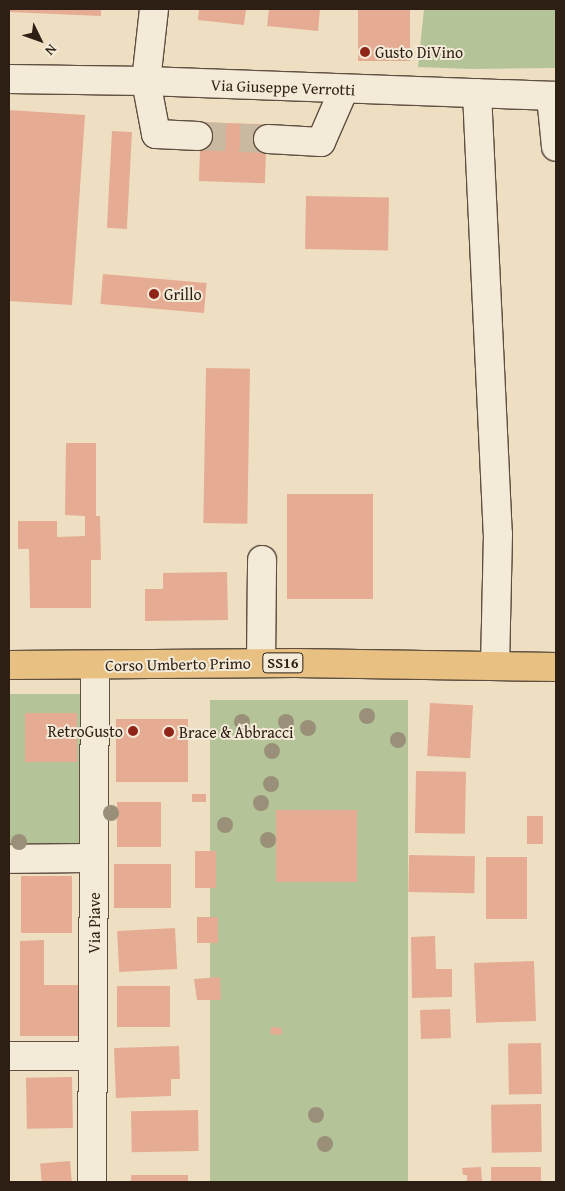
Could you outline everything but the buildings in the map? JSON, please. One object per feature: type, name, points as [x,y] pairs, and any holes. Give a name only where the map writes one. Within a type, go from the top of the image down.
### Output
[{"type":"main road","name":"Corso Umberto Primo","points":[[9,665],[261,663],[556,667]]},
{"type":"street","points":[[154,9],[146,81],[156,134],[198,136]]},
{"type":"street","name":"Via Giuseppe Verrotti","points":[[9,79],[146,81],[344,90],[554,96]]},
{"type":"street","points":[[268,139],[321,142],[344,90]]},
{"type":"street","points":[[477,93],[498,534],[494,666]]},
{"type":"street","points":[[554,96],[556,147]]},
{"type":"street","points":[[261,663],[262,560]]},
{"type":"street","name":"Via Piave","points":[[92,1182],[95,665]]},
{"type":"street","points":[[9,859],[94,858]]},
{"type":"street","points":[[9,1056],[93,1056]]},
{"type":"green space","points":[[424,9],[556,9],[556,68],[472,69],[418,67]]},
{"type":"green space","points":[[9,694],[82,694],[82,845],[9,845]]},
{"type":"green space","points":[[210,700],[408,700],[408,1182],[210,1182]]},
{"type":"tunnel","points":[[198,136],[268,139]]},
{"type":"place","name":"Gusto DiVino","points":[[365,52]]},
{"type":"place","name":"Grillo","points":[[154,294]]},
{"type":"place","name":"RetroGusto","points":[[133,731]]},
{"type":"place","name":"Brace & Abbracci","points":[[169,732]]}]
